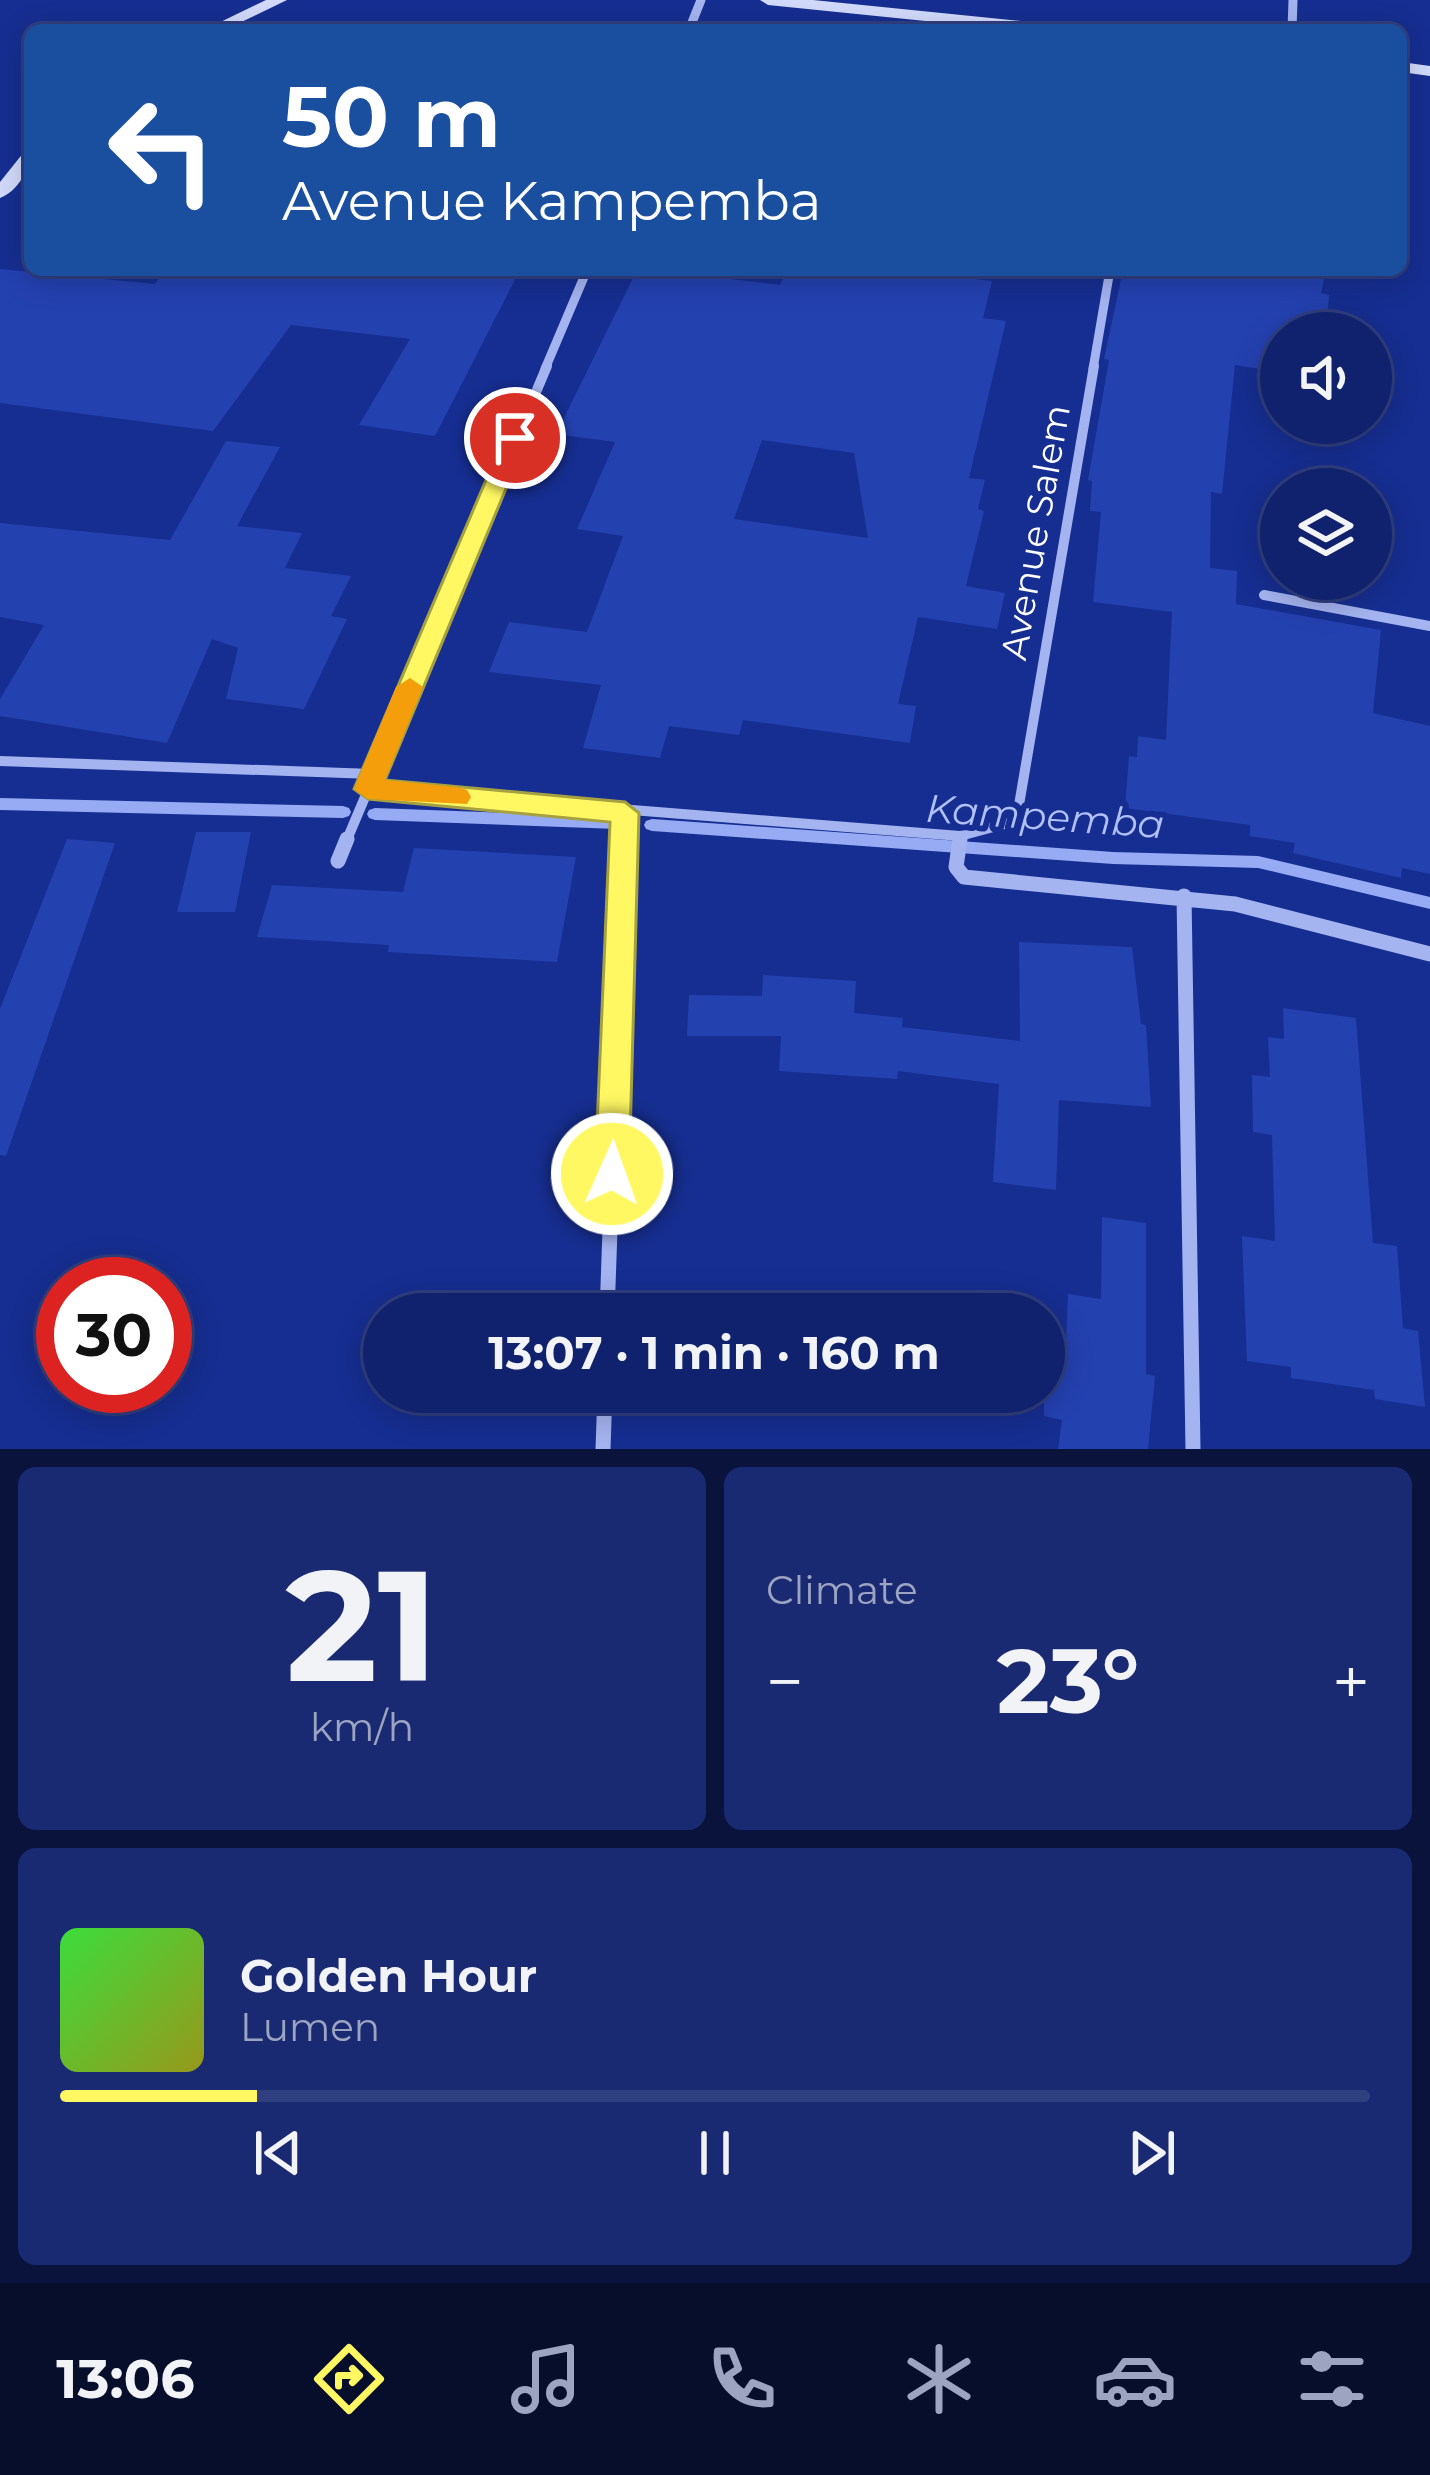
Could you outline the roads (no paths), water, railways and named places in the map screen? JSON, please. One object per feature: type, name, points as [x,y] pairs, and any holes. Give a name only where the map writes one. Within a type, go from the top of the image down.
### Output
[{"type":"street","points":[[225,24],[279,0]]},
{"type":"street","points":[[768,0],[1002,24]]},
{"type":"street","points":[[0,193],[24,163]]},
{"type":"street","points":[[338,861],[584,276]]},
{"type":"street","name":"Avenue Salem","points":[[959,842],[1005,826],[1019,805],[1109,276]]},
{"type":"street","points":[[1291,600],[1430,626]]},
{"type":"street","points":[[0,761],[373,774]]},
{"type":"street","points":[[368,789],[959,842],[956,867],[964,877],[1234,904],[1430,954]]},
{"type":"street","points":[[609,1293],[625,813]]},
{"type":"street","points":[[1184,896],[1193,1449]]},
{"type":"street","points":[[603,1449],[604,1413]]},
{"type":"waterway","name":"Kampemba","points":[[0,804],[343,812]]},
{"type":"waterway","name":"Kampemba","points":[[375,814],[618,823]]},
{"type":"waterway","name":"Kampemba","points":[[652,825],[1113,858],[1258,862],[1430,903]]}]
